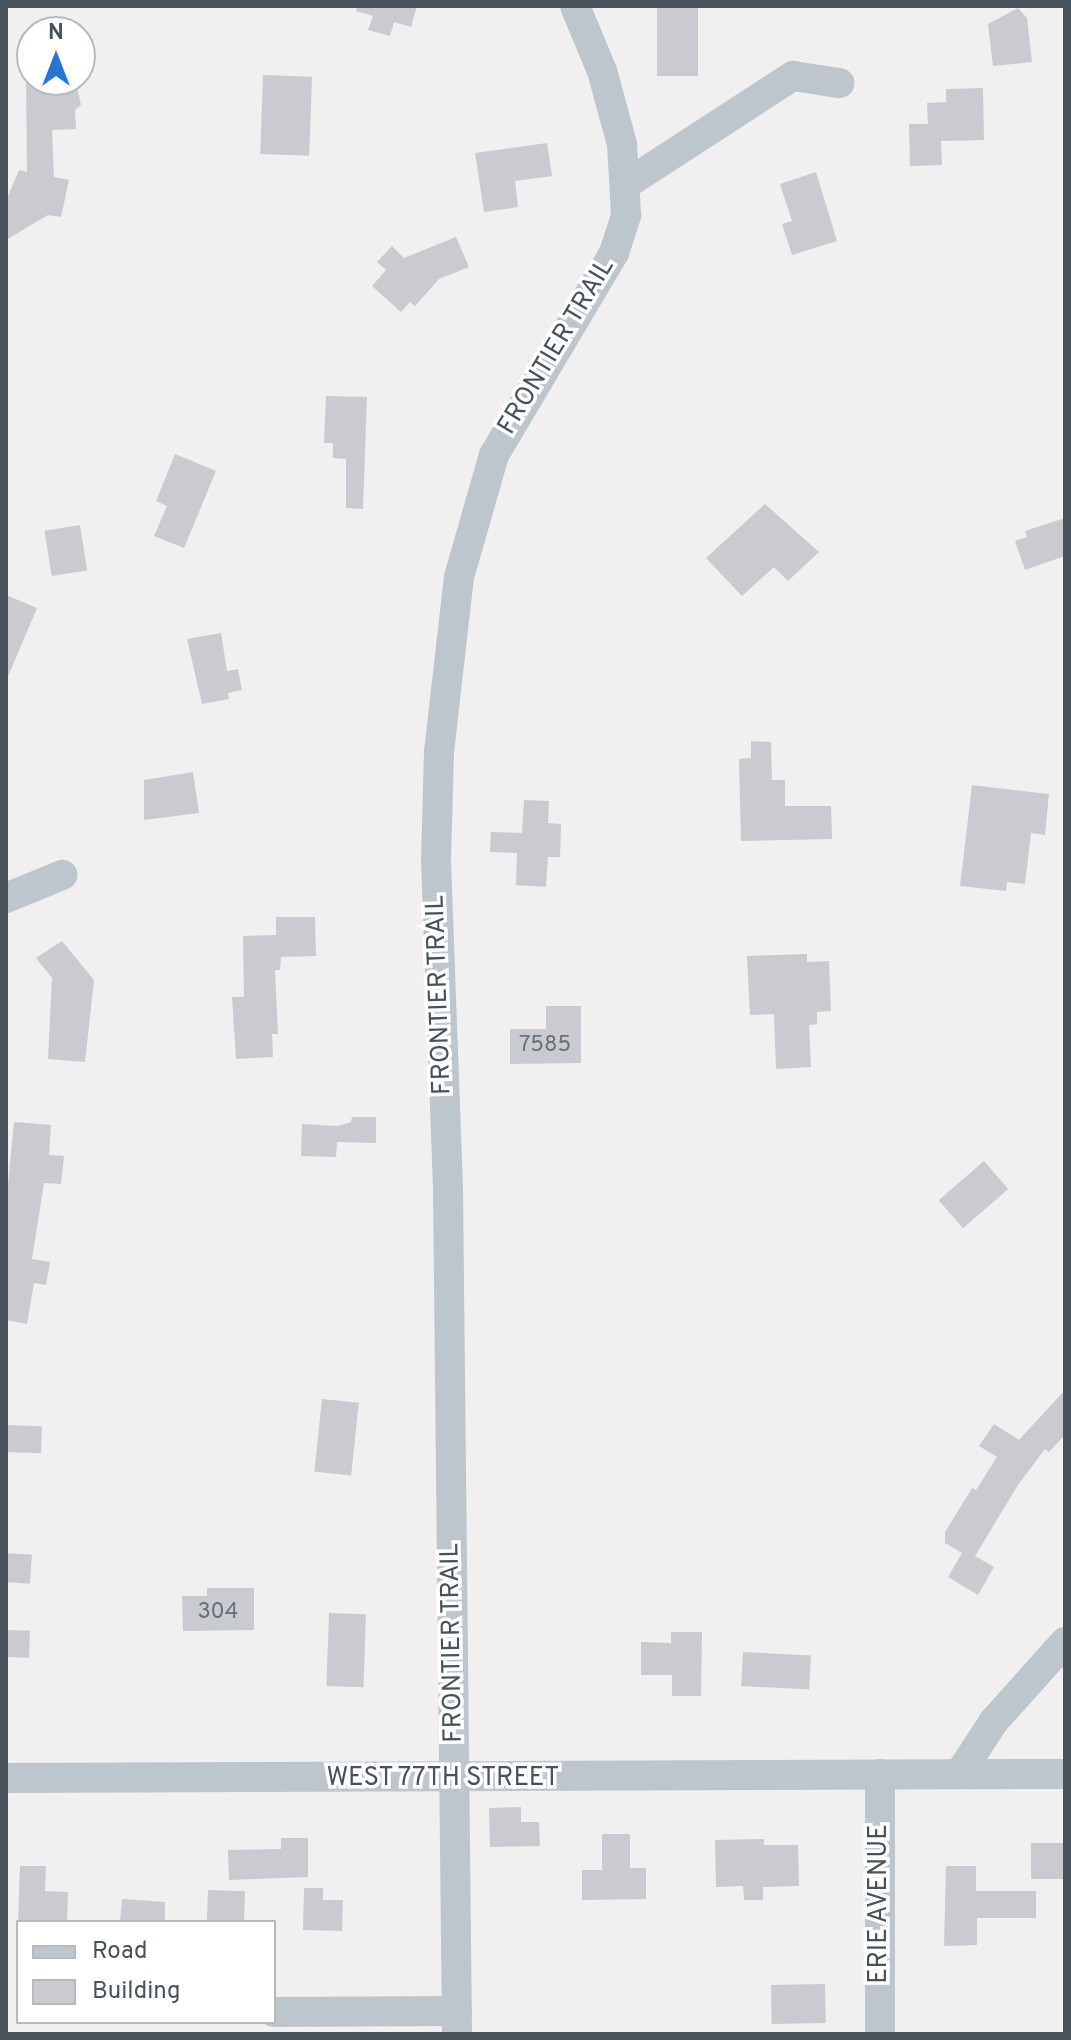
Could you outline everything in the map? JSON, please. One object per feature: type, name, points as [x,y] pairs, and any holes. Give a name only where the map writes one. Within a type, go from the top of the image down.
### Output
[{"type":"street","name":"FRONTIER TRAIL","points":[[457,2022],[448,1188],[436,860],[449,648],[459,577],[494,455],[614,253],[626,215],[628,183],[602,71],[575,6]]},
{"type":"street","points":[[628,183],[793,76],[839,83]]},
{"type":"street","points":[[6,898],[62,875]]},
{"type":"street","points":[[960,1773],[994,1721],[1065,1642]]},
{"type":"street","points":[[960,1773],[1065,1774]]},
{"type":"street","name":"WEST 77TH STREET","points":[[6,1778],[455,1780],[960,1773]]},
{"type":"street","name":"ERIE AVENUE","points":[[880,1774],[880,2034]]},
{"type":"street","points":[[276,2012],[457,2022]]},
{"type":"building","points":[[357,6],[417,6],[411,27],[394,22],[390,36],[368,30],[373,16],[356,11]]},
{"type":"building","points":[[657,6],[698,6],[698,76],[657,76]]},
{"type":"building","points":[[1018,8],[1027,18],[1032,62],[993,66],[988,24]]},
{"type":"building","points":[[263,75],[312,77],[309,156],[260,154]]},
{"type":"building","points":[[983,88],[984,140],[941,141],[942,165],[910,166],[909,124],[928,124],[927,103],[946,102],[946,89]]},
{"type":"building","points":[[26,96],[79,96],[81,105],[75,110],[76,129],[52,130],[54,177],[69,180],[61,217],[48,215],[6,240],[6,201],[19,170],[27,172]]},
{"type":"building","points":[[547,143],[552,176],[515,181],[518,207],[484,212],[475,153]]},
{"type":"building","points":[[816,172],[837,241],[792,255],[782,224],[792,221],[780,184]]},
{"type":"building","points":[[456,237],[469,267],[439,279],[415,306],[410,302],[401,312],[372,286],[386,270],[377,262],[392,246],[404,258]]},
{"type":"building","points":[[326,396],[367,397],[363,509],[346,508],[346,459],[333,458],[333,443],[324,443]]},
{"type":"building","points":[[175,454],[216,471],[184,548],[154,536],[167,506],[156,501]]},
{"type":"building","points":[[765,504],[819,552],[788,581],[774,567],[742,596],[706,558]]},
{"type":"building","points":[[1065,518],[1065,556],[1025,570],[1015,541],[1027,537],[1025,531]]},
{"type":"building","points":[[80,525],[87,570],[52,576],[44,531]]},
{"type":"building","points":[[6,595],[37,608],[6,681]]},
{"type":"building","points":[[221,633],[227,671],[238,669],[242,690],[228,693],[229,699],[202,704],[187,639]]},
{"type":"building","points":[[751,741],[771,742],[772,780],[785,780],[785,806],[831,806],[832,839],[741,841],[739,759],[751,758]]},
{"type":"building","points":[[193,772],[199,813],[144,820],[144,780]]},
{"type":"building","points":[[972,785],[1049,794],[1045,835],[1031,833],[1025,884],[1007,882],[1006,891],[960,886]]},
{"type":"building","points":[[524,800],[549,801],[548,823],[561,824],[560,857],[548,857],[546,887],[516,885],[517,853],[490,852],[491,832],[522,833]]},
{"type":"building","points":[[276,917],[315,917],[316,956],[281,957],[280,970],[275,970],[278,1034],[272,1034],[273,1057],[236,1059],[232,997],[244,997],[243,936],[276,935]]},
{"type":"building","points":[[62,941],[94,980],[85,1062],[48,1059],[52,978],[36,958]]},
{"type":"building","points":[[807,954],[807,962],[829,961],[831,1011],[817,1012],[817,1024],[809,1025],[811,1067],[776,1069],[774,1014],[750,1015],[747,956]]},
{"type":"building","points":[[546,1006],[581,1006],[581,1063],[510,1064],[510,1029],[546,1029]]},
{"type":"building","points":[[352,1117],[376,1117],[376,1143],[337,1142],[336,1157],[301,1156],[302,1124],[337,1126],[351,1122]]},
{"type":"building","points":[[14,1122],[51,1125],[49,1155],[64,1156],[61,1184],[44,1183],[32,1259],[50,1262],[46,1285],[34,1283],[27,1324],[6,1320],[6,1205]]},
{"type":"building","points":[[984,1161],[1008,1189],[963,1228],[939,1200]]},
{"type":"building","points":[[1065,1390],[1065,1435],[1049,1452],[1045,1449],[1018,1485],[975,1556],[994,1567],[978,1595],[948,1577],[962,1553],[945,1543],[945,1532],[972,1488],[976,1490],[997,1457],[979,1446],[994,1424],[1019,1440]]},
{"type":"building","points":[[322,1399],[359,1403],[351,1475],[314,1472]]},
{"type":"building","points":[[6,1425],[42,1426],[41,1453],[6,1452]]},
{"type":"building","points":[[6,1553],[32,1555],[30,1584],[6,1582]]},
{"type":"building","points":[[207,1588],[254,1588],[254,1630],[183,1631],[182,1596],[207,1596]]},
{"type":"building","points":[[329,1613],[366,1614],[363,1687],[326,1686]]},
{"type":"building","points":[[6,1630],[30,1631],[29,1658],[6,1657]]},
{"type":"building","points":[[671,1632],[702,1632],[701,1696],[672,1696],[672,1675],[641,1675],[641,1642],[671,1643]]},
{"type":"building","points":[[743,1652],[811,1656],[809,1690],[741,1686]]},
{"type":"building","points":[[521,1807],[521,1822],[539,1822],[540,1846],[490,1847],[489,1808]]},
{"type":"building","points":[[602,1834],[630,1834],[630,1868],[646,1868],[646,1899],[582,1900],[582,1870],[602,1870]]},
{"type":"building","points":[[281,1838],[308,1838],[308,1877],[229,1880],[228,1850],[281,1849]]},
{"type":"building","points":[[764,1839],[764,1845],[798,1845],[799,1886],[763,1887],[763,1900],[744,1900],[743,1886],[716,1887],[715,1840]]},
{"type":"building","points":[[1031,1843],[1065,1843],[1065,1879],[1031,1879]]},
{"type":"building","points":[[20,1866],[46,1866],[45,1891],[68,1892],[67,1920],[18,1920]]},
{"type":"building","points":[[946,1866],[976,1866],[976,1891],[1036,1891],[1036,1918],[977,1918],[977,1945],[944,1946]]},
{"type":"building","points":[[304,1888],[323,1888],[323,1900],[343,1900],[342,1931],[303,1930]]},
{"type":"building","points":[[208,1890],[245,1891],[244,1920],[207,1920]]},
{"type":"building","points":[[122,1899],[165,1902],[165,1920],[120,1920]]},
{"type":"building","points":[[825,1984],[826,2023],[772,2024],[771,1985]]}]
